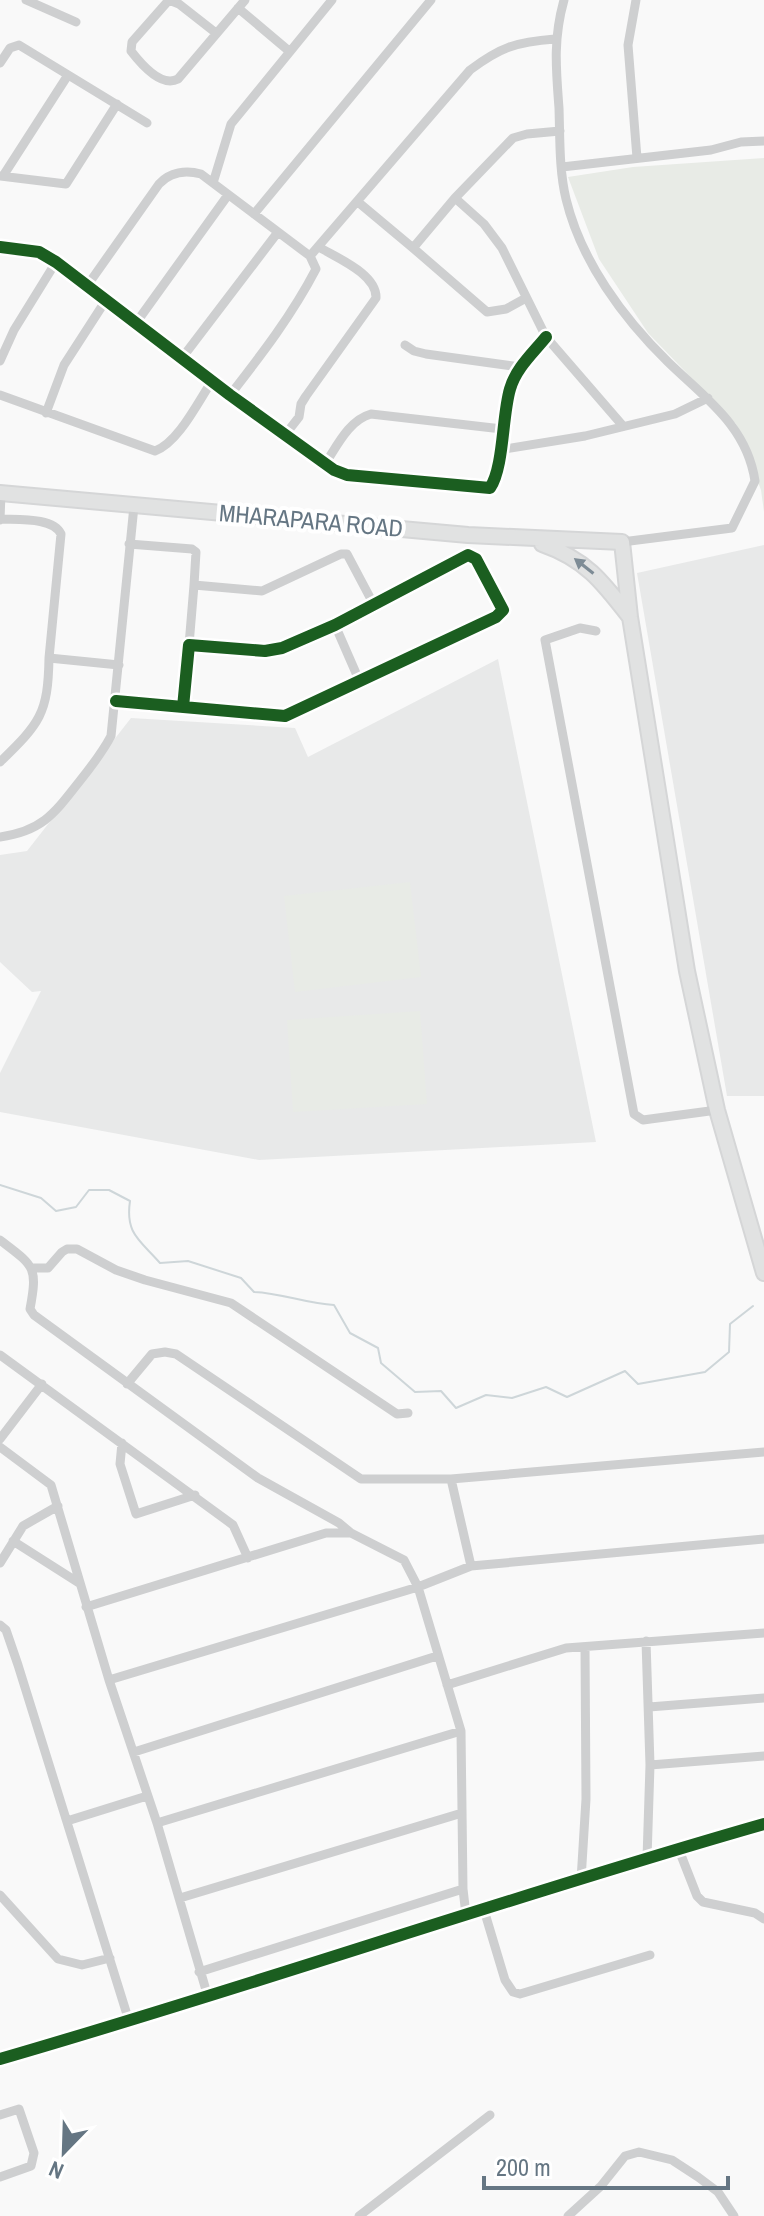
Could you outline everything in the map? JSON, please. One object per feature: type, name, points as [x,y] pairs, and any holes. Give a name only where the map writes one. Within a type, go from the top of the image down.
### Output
[{"type":"main road","name":"MHARAPARA ROAD","points":[[0,493],[522,540],[622,542]]},
{"type":"main road","points":[[522,540],[555,549],[584,564],[630,617]]},
{"type":"main road","points":[[622,542],[630,617],[687,971],[717,1110],[764,1273]]},
{"type":"street","points":[[26,0],[76,22]]},
{"type":"street","points":[[216,33],[179,4],[169,0],[160,3],[130,46],[134,55],[168,83],[178,79],[241,4],[289,51]]},
{"type":"street","points":[[213,183],[231,124],[332,0]]},
{"type":"street","points":[[254,214],[431,0]]},
{"type":"street","points":[[564,0],[555,39],[562,167],[565,197],[572,220],[594,270],[612,298],[645,337],[731,422],[754,475],[754,487],[732,528],[622,542]]},
{"type":"street","points":[[636,0],[628,45],[637,158]]},
{"type":"street","points":[[310,256],[470,70],[496,51],[515,44],[555,39]]},
{"type":"street","points":[[0,63],[10,48],[19,45],[147,123]]},
{"type":"street","points":[[68,75],[2,176],[66,184],[117,104]]},
{"type":"street","points":[[413,248],[455,198],[513,138],[560,131]]},
{"type":"street","points":[[562,167],[764,141]]},
{"type":"street","points":[[87,286],[164,179],[174,174],[193,172],[213,183],[310,256],[316,269],[302,296],[230,395]]},
{"type":"street","points":[[136,323],[228,195]]},
{"type":"street","points":[[455,198],[474,213],[493,235],[546,337],[623,426]]},
{"type":"street","points":[[358,202],[487,312],[506,309],[526,298]]},
{"type":"street","points":[[182,358],[278,232]]},
{"type":"street","points":[[0,247],[39,252],[56,262],[230,395],[325,464],[347,475],[490,488],[495,479],[510,388],[520,367],[546,337]]},
{"type":"street","points":[[285,435],[299,417],[306,396],[376,298],[374,285],[319,247]]},
{"type":"street","points":[[0,361],[14,330],[56,262]]},
{"type":"street","points":[[46,413],[64,365],[106,300]]},
{"type":"street","points":[[405,345],[426,354],[520,367]]},
{"type":"street","points":[[0,395],[155,451],[177,434],[212,381]]},
{"type":"street","points":[[499,450],[545,444],[675,414],[708,398]]},
{"type":"street","points":[[325,464],[348,430],[361,417],[371,414],[502,429]]},
{"type":"street","points":[[0,493],[0,519],[51,524],[60,529],[61,534],[48,691],[41,716],[0,762]]},
{"type":"street","points":[[0,837],[21,834],[53,816],[102,753],[111,736],[134,506]]},
{"type":"street","points":[[129,544],[192,549],[196,552],[183,707]]},
{"type":"street","points":[[194,585],[262,591],[347,554],[374,605]]},
{"type":"street","points":[[116,701],[285,716],[496,617],[503,610],[476,559],[468,555],[335,625],[272,651],[189,645]]},
{"type":"street","points":[[335,625],[359,680]]},
{"type":"street","points":[[596,631],[580,628],[545,640],[634,1114],[643,1120],[717,1110]]},
{"type":"street","points":[[49,658],[119,665]]},
{"type":"street","points":[[0,1240],[33,1268],[35,1275],[30,1309],[34,1315],[258,1478],[339,1523],[351,1533],[404,1560],[418,1587],[461,1731],[466,1915]]},
{"type":"street","points":[[33,1268],[48,1268],[62,1252],[77,1249],[116,1270],[231,1303],[397,1414],[408,1413]]},
{"type":"street","points":[[127,1384],[152,1354],[176,1354],[361,1479],[451,1479],[764,1452]]},
{"type":"street","points":[[0,1355],[233,1525],[248,1558]]},
{"type":"street","points":[[0,1439],[42,1384]]},
{"type":"street","points":[[122,1443],[120,1464],[136,1514],[195,1495]]},
{"type":"street","points":[[0,1447],[51,1485],[208,1997]]},
{"type":"street","points":[[451,1479],[471,1566]]},
{"type":"street","points":[[0,1563],[23,1526],[58,1506]]},
{"type":"street","points":[[86,1607],[326,1533],[351,1533]]},
{"type":"street","points":[[109,1680],[418,1587],[471,1566],[764,1539]]},
{"type":"street","points":[[13,1541],[79,1583]]},
{"type":"street","points":[[0,1625],[6,1630],[14,1653],[129,2021]]},
{"type":"street","points":[[447,1685],[566,1648],[764,1633]]},
{"type":"street","points":[[646,1641],[650,1765],[647,1859]]},
{"type":"street","points":[[581,1880],[586,1799],[585,1647]]},
{"type":"street","points":[[134,1752],[437,1656]]},
{"type":"street","points":[[649,1707],[764,1698]]},
{"type":"street","points":[[157,1823],[461,1731]]},
{"type":"street","points":[[650,1765],[764,1756]]},
{"type":"street","points":[[67,1821],[147,1796]]},
{"type":"street","points":[[180,1898],[462,1813]]},
{"type":"street","points":[[0,2059],[764,1824]]},
{"type":"street","points":[[679,1850],[697,1896],[703,1902],[755,1913],[764,1919]]},
{"type":"street","points":[[199,1972],[463,1889]]},
{"type":"street","points":[[0,1895],[58,1959],[82,1965],[110,1958]]},
{"type":"street","points":[[484,1910],[505,1980],[513,1992],[520,1994],[650,1955]]},
{"type":"street","points":[[0,2115],[19,2109],[34,2161],[31,2166],[0,2177]]},
{"type":"street","points":[[359,2216],[490,2115]]},
{"type":"street","points":[[568,2216],[601,2186],[625,2156],[639,2152],[655,2154],[685,2168],[718,2192],[734,2216]]},
{"type":"shaded area","points":[[764,158],[764,512],[761,490],[736,424],[648,333],[599,259],[568,177],[633,167]]},
{"type":"shaded area","points":[[764,545],[764,1096],[727,1096],[637,573]]},
{"type":"shaded area","points":[[498,659],[596,1142],[259,1160],[0,1112],[0,1073],[41,991],[32,992],[0,962],[0,855],[27,851],[131,718],[295,728],[308,757]]},
{"type":"shaded area","points":[[410,882],[421,977],[295,992],[284,896]]},
{"type":"shaded area","points":[[420,1011],[427,1104],[293,1112],[287,1020]]},
{"type":"waterway","points":[[0,1185],[41,1198],[56,1211],[76,1207],[89,1190],[109,1190],[130,1201],[132,1229],[160,1263],[188,1261],[241,1278],[254,1292],[334,1305],[350,1333],[378,1348],[381,1363],[415,1392],[441,1391],[456,1408],[486,1395],[512,1398],[546,1387],[567,1397],[625,1371],[638,1384],[705,1372],[729,1352],[730,1324],[753,1306]]},
{"type":"cycle path","points":[[0,247],[39,252],[56,262],[230,395],[334,470],[347,475],[490,488],[498,467],[507,400],[513,381],[525,361],[546,337]]},
{"type":"cycle path","points":[[116,701],[285,716],[496,617],[503,610],[476,559],[468,555],[335,625],[282,648],[265,651],[189,645],[183,707]]},
{"type":"cycle path","points":[[0,2059],[764,1824]]}]
